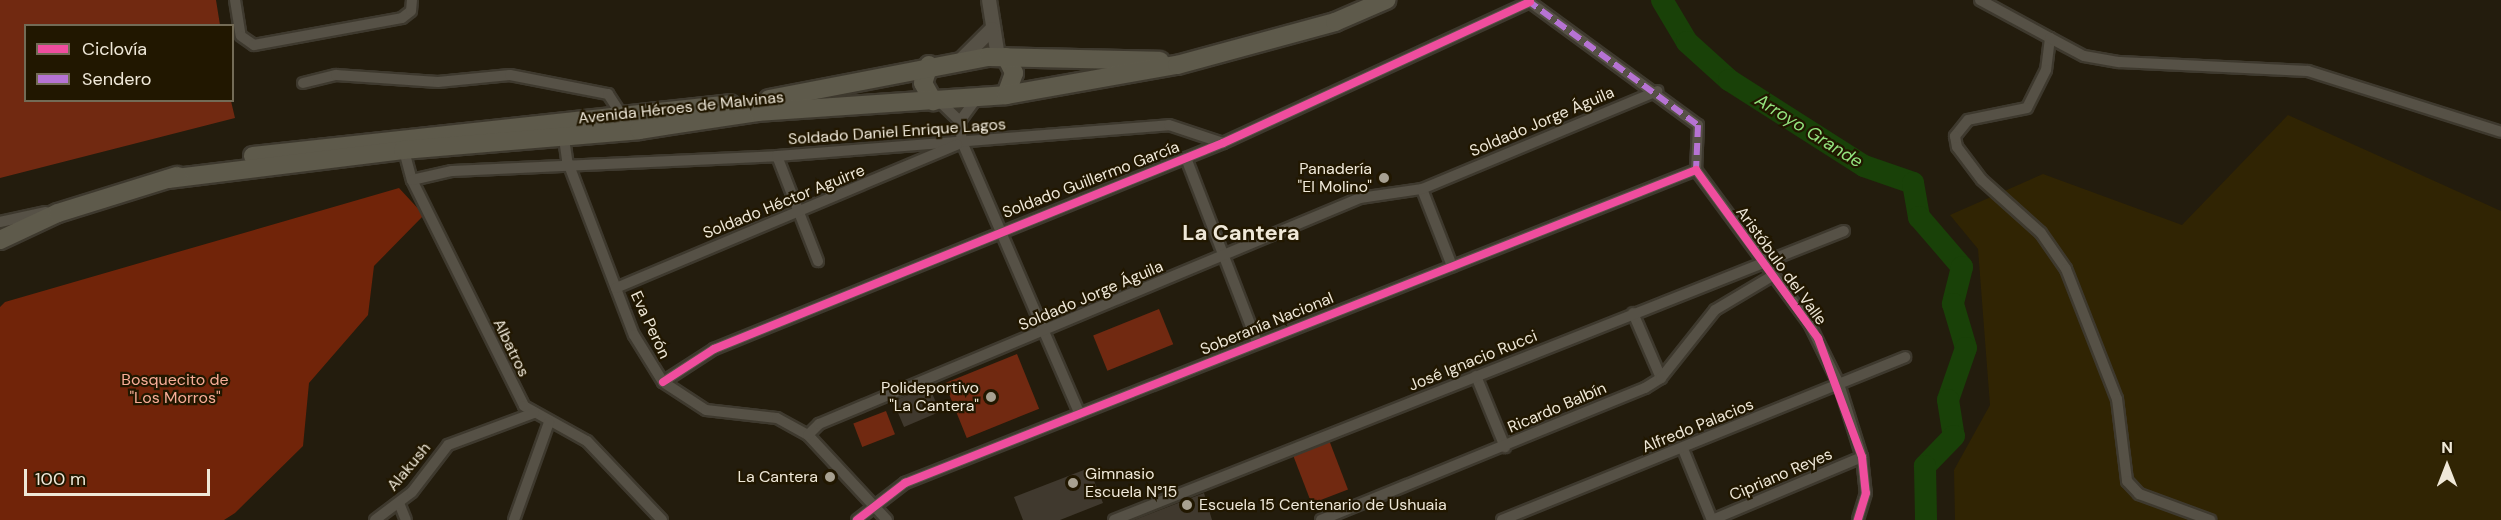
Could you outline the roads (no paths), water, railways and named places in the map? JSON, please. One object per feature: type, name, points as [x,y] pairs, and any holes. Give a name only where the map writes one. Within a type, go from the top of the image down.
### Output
[{"type":"highway","name":"Avenida Héroes de Malvinas","points":[[0,240],[84,204],[168,179],[402,143],[758,112],[1006,95],[1195,59],[1335,22],[1386,0]]},
{"type":"highway","name":"Avenida Héroes de Malvinas","points":[[562,129],[623,117],[825,91],[929,65],[961,60],[1002,57],[1195,59]]},
{"type":"highway","points":[[1002,57],[1014,73],[1006,95]]},
{"type":"highway","points":[[929,65],[923,83],[936,101]]},
{"type":"street","points":[[235,0],[241,36],[254,45],[402,18],[411,11],[412,0]]},
{"type":"street","points":[[988,0],[992,29],[1002,57]]},
{"type":"street","points":[[1980,0],[2084,56],[2119,62],[2327,75],[2501,132]]},
{"type":"street","points":[[1529,1],[1657,91],[1698,125],[1696,170]]},
{"type":"street","name":"Soldado Guillermo García","points":[[663,381],[714,349],[1003,230],[1223,143],[1529,1]]},
{"type":"street","points":[[961,60],[992,29]]},
{"type":"street","points":[[2050,38],[2041,85],[2027,108],[1968,120],[1955,136],[1957,147],[1982,180],[2041,233],[2066,269],[2117,399],[2127,481],[2139,494],[2210,520]]},
{"type":"street","points":[[303,83],[336,75],[438,82],[510,75],[608,94],[623,117]]},
{"type":"street","name":"Soldado Jorge Águila","points":[[808,435],[819,424],[1224,257],[1360,198],[1422,189],[1657,91]]},
{"type":"street","points":[[976,98],[960,121],[962,142],[1003,230],[1079,414]]},
{"type":"street","points":[[936,101],[960,121]]},
{"type":"street","name":"Soldado Daniel Enrique Lagos","points":[[412,180],[452,171],[777,156],[1168,125],[1223,143]]},
{"type":"street","name":"Eva Perón","points":[[562,129],[569,167],[616,288],[645,358],[663,381],[706,410],[777,418],[808,435],[874,502],[887,520]]},
{"type":"street","name":"Soldado Héctor Aguirre","points":[[616,288],[962,142]]},
{"type":"street","name":"Albatros","points":[[402,143],[412,180],[516,393],[534,413],[587,441],[662,520]]},
{"type":"street","points":[[777,156],[818,261]]},
{"type":"street","points":[[1186,158],[1257,342]]},
{"type":"street","name":"Aristóbulo del Valle","points":[[1696,170],[1760,262],[1809,323],[1839,384],[1862,457],[1866,494],[1858,520]]},
{"type":"street","name":"Soberanía Nacional","points":[[857,520],[874,502],[905,483],[1696,170]]},
{"type":"street","points":[[1422,189],[1452,266]]},
{"type":"street","points":[[0,222],[84,204]]},
{"type":"street","name":"José Ignacio Rucci","points":[[1119,518],[1760,262],[1844,231]]},
{"type":"street","name":"Ricardo Balbín","points":[[1321,520],[1505,447],[1661,378],[1715,310],[1772,276]]},
{"type":"street","points":[[1633,313],[1661,378]]},
{"type":"street","name":"Alfredo Palacios","points":[[1502,520],[1683,449],[1905,357]]},
{"type":"street","points":[[1476,376],[1505,447]]},
{"type":"street","name":"Alakush","points":[[375,520],[399,503],[448,445],[534,413]]},
{"type":"street","points":[[514,520],[549,422]]},
{"type":"street","points":[[1683,449],[1712,520]]},
{"type":"street","name":"Cipriano Reyes","points":[[1712,520],[1862,457]]},
{"type":"street","points":[[399,503],[406,520]]},
{"type":"waterway","name":"Arroyo Grande","points":[[1662,0],[1687,42],[1729,80],[1864,166],[1913,183],[1919,217],[1962,267],[1953,304],[1966,348],[1948,400],[1954,436],[1925,466],[1926,520]]},
{"type":"place","name":"Panadería \"El Molino\"","points":[[1384,178]]},
{"type":"place","name":"Polideportivo \"La Cantera\"","points":[[991,397]]},
{"type":"place","name":"La Cantera","points":[[830,477]]},
{"type":"place","name":"Gimnasio Escuela N°15","points":[[1073,483]]},
{"type":"place","name":"Escuela 15 Centenario de Ushuaia","points":[[1187,505]]},
{"type":"district","name":"La Cantera","points":[[1241,233]]},
{"type":"park label","name":"Bosquecito de \"Los Morros\"","points":[[175,389]]}]
